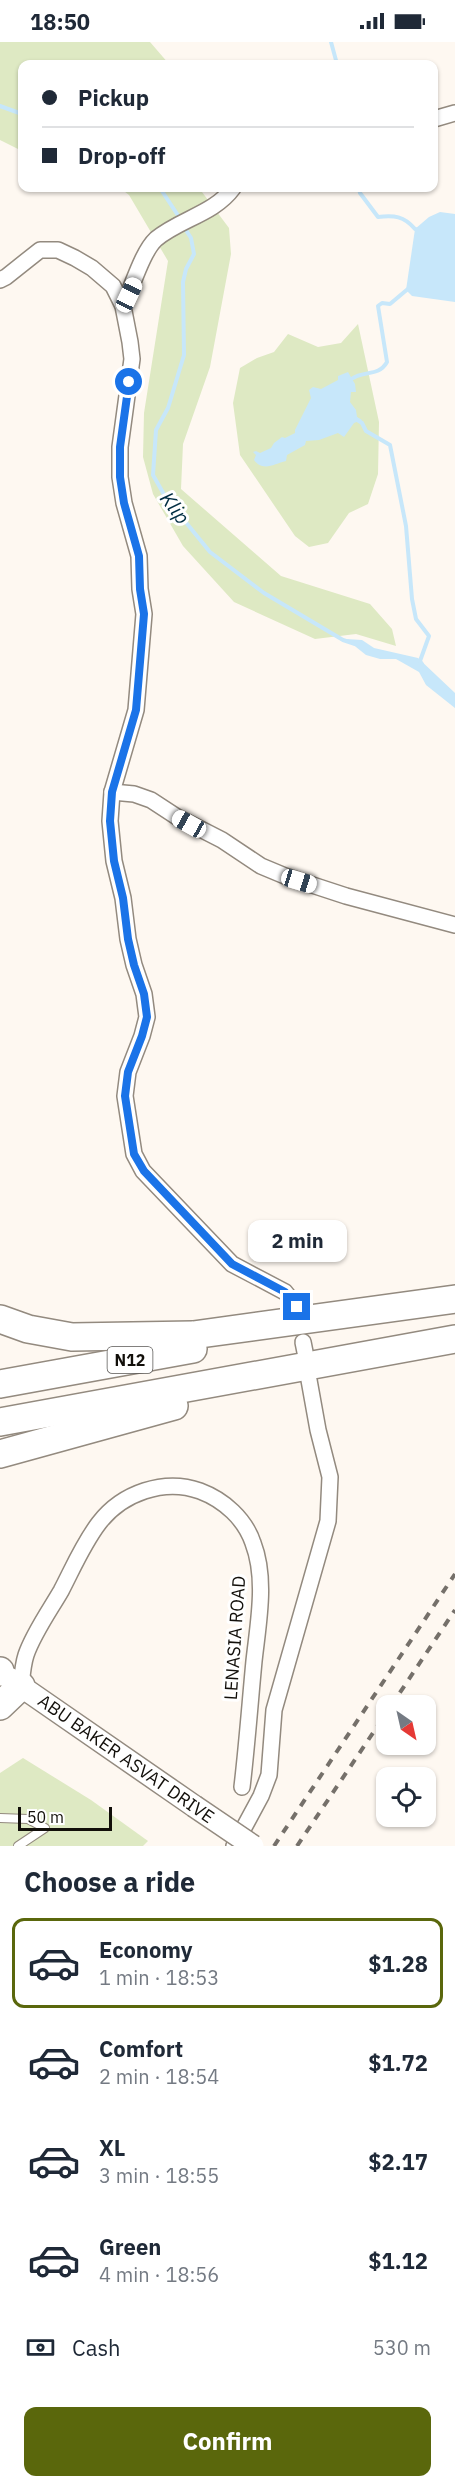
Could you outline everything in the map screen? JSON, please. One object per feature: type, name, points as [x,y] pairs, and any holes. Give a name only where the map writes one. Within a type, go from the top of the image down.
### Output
[{"type":"highway","name":"N12","points":[[0,1384],[344,1322],[406,1307],[455,1299]]},
{"type":"highway","points":[[0,1319],[28,1329],[72,1337],[128,1337],[194,1335],[406,1307]]},
{"type":"highway","name":"N12","points":[[0,1422],[455,1339]]},
{"type":"highway","points":[[0,1454],[162,1409],[399,1349]]},
{"type":"highway","points":[[0,1706],[5,1675]]},
{"type":"main road","name":"ABU BAKER ASVAT DRIVE","points":[[5,1675],[253,1846]]},
{"type":"street","points":[[438,118],[455,113]]},
{"type":"street","points":[[123,306],[147,251],[156,240],[213,207],[229,192]]},
{"type":"street","points":[[0,280],[6,278],[40,250],[58,250],[92,268],[112,286],[123,306],[132,359],[120,447],[120,477],[124,503],[139,556],[140,589],[144,614],[136,710],[112,792],[110,821],[114,861],[134,965],[144,994],[147,1017],[128,1072],[125,1096],[134,1154],[144,1171],[232,1264],[285,1292],[297,1307]]},
{"type":"street","points":[[112,792],[134,794],[151,800],[177,817],[222,840],[261,866],[285,876],[346,896],[455,925]]},
{"type":"street","points":[[234,1846],[261,1796],[269,1775],[274,1710],[328,1521],[330,1477],[309,1380]]},
{"type":"street","name":"LENASIA ROAD","points":[[5,1675],[26,1654],[94,1529],[112,1509],[130,1497],[161,1487],[184,1487],[214,1498],[230,1509],[244,1525],[253,1542],[259,1566],[258,1622],[242,1787]]},
{"type":"street","name":"LENASIA ROAD","points":[[5,1675],[26,1654]]},
{"type":"lane","points":[[0,1818],[28,1819],[45,1828],[18,1846]]},
{"type":"green space","points":[[0,42],[150,42],[166,60],[18,60],[18,149],[0,140]]},
{"type":"green space","points":[[125,192],[202,192],[229,228],[231,254],[210,367],[183,444],[181,489],[281,576],[370,604],[392,629],[396,646],[356,634],[315,639],[234,602],[183,546],[153,494],[143,457],[144,413],[168,261]]},
{"type":"green space","points":[[358,324],[379,422],[378,474],[368,504],[349,513],[328,543],[309,547],[295,536],[240,455],[233,403],[240,368],[257,358],[274,352],[288,334],[318,347],[341,343]]},
{"type":"green space","points":[[23,1758],[91,1800],[148,1841],[143,1846],[0,1846],[0,1773]]},
{"type":"water","points":[[440,212],[455,214],[455,302],[412,296],[406,290],[415,229],[429,217]]},
{"type":"water","points":[[348,372],[355,384],[356,392],[351,392],[350,402],[356,410],[357,417],[362,420],[354,423],[344,437],[338,433],[319,440],[306,441],[305,445],[287,455],[286,461],[269,466],[257,464],[254,460],[256,455],[253,452],[260,453],[271,448],[282,437],[285,438],[295,433],[311,398],[309,390],[313,387],[321,389],[338,380],[338,376]]},
{"type":"water","points":[[346,639],[362,640],[374,648],[418,658],[455,693],[455,708],[426,685],[419,672],[396,659],[380,659],[366,655]]},
{"type":"waterway","points":[[331,42],[336,60]]},
{"type":"waterway","name":"Klip","points":[[0,106],[18,113]]},
{"type":"waterway","name":"Klip","points":[[163,192],[181,220]]},
{"type":"waterway","points":[[360,192],[378,217],[398,217],[420,230]]},
{"type":"waterway","name":"Klip","points":[[184,227],[191,238],[194,254],[186,269],[183,282],[184,355],[168,408],[156,430],[153,475],[166,498],[210,552],[264,593],[343,640],[355,644]]},
{"type":"waterway","points":[[349,381],[359,375],[379,370],[387,362],[378,306],[382,303],[390,304],[409,288]]},
{"type":"waterway","points":[[356,419],[362,423],[366,431],[390,445],[406,526],[412,599],[416,619],[429,636],[420,661],[422,664]]},
{"type":"railway","points":[[274,1846],[455,1574]]},
{"type":"railway","points":[[398,1695],[455,1610]]},
{"type":"railway","points":[[297,1846],[376,1728]]},
{"type":"route","points":[[129,382],[120,447],[120,477],[124,503],[139,556],[140,589],[144,614],[136,710],[112,792],[110,821],[114,861],[123,898],[128,939],[144,994],[147,1017],[128,1072],[125,1096],[134,1154],[144,1171],[232,1264],[285,1292],[297,1307]]}]
